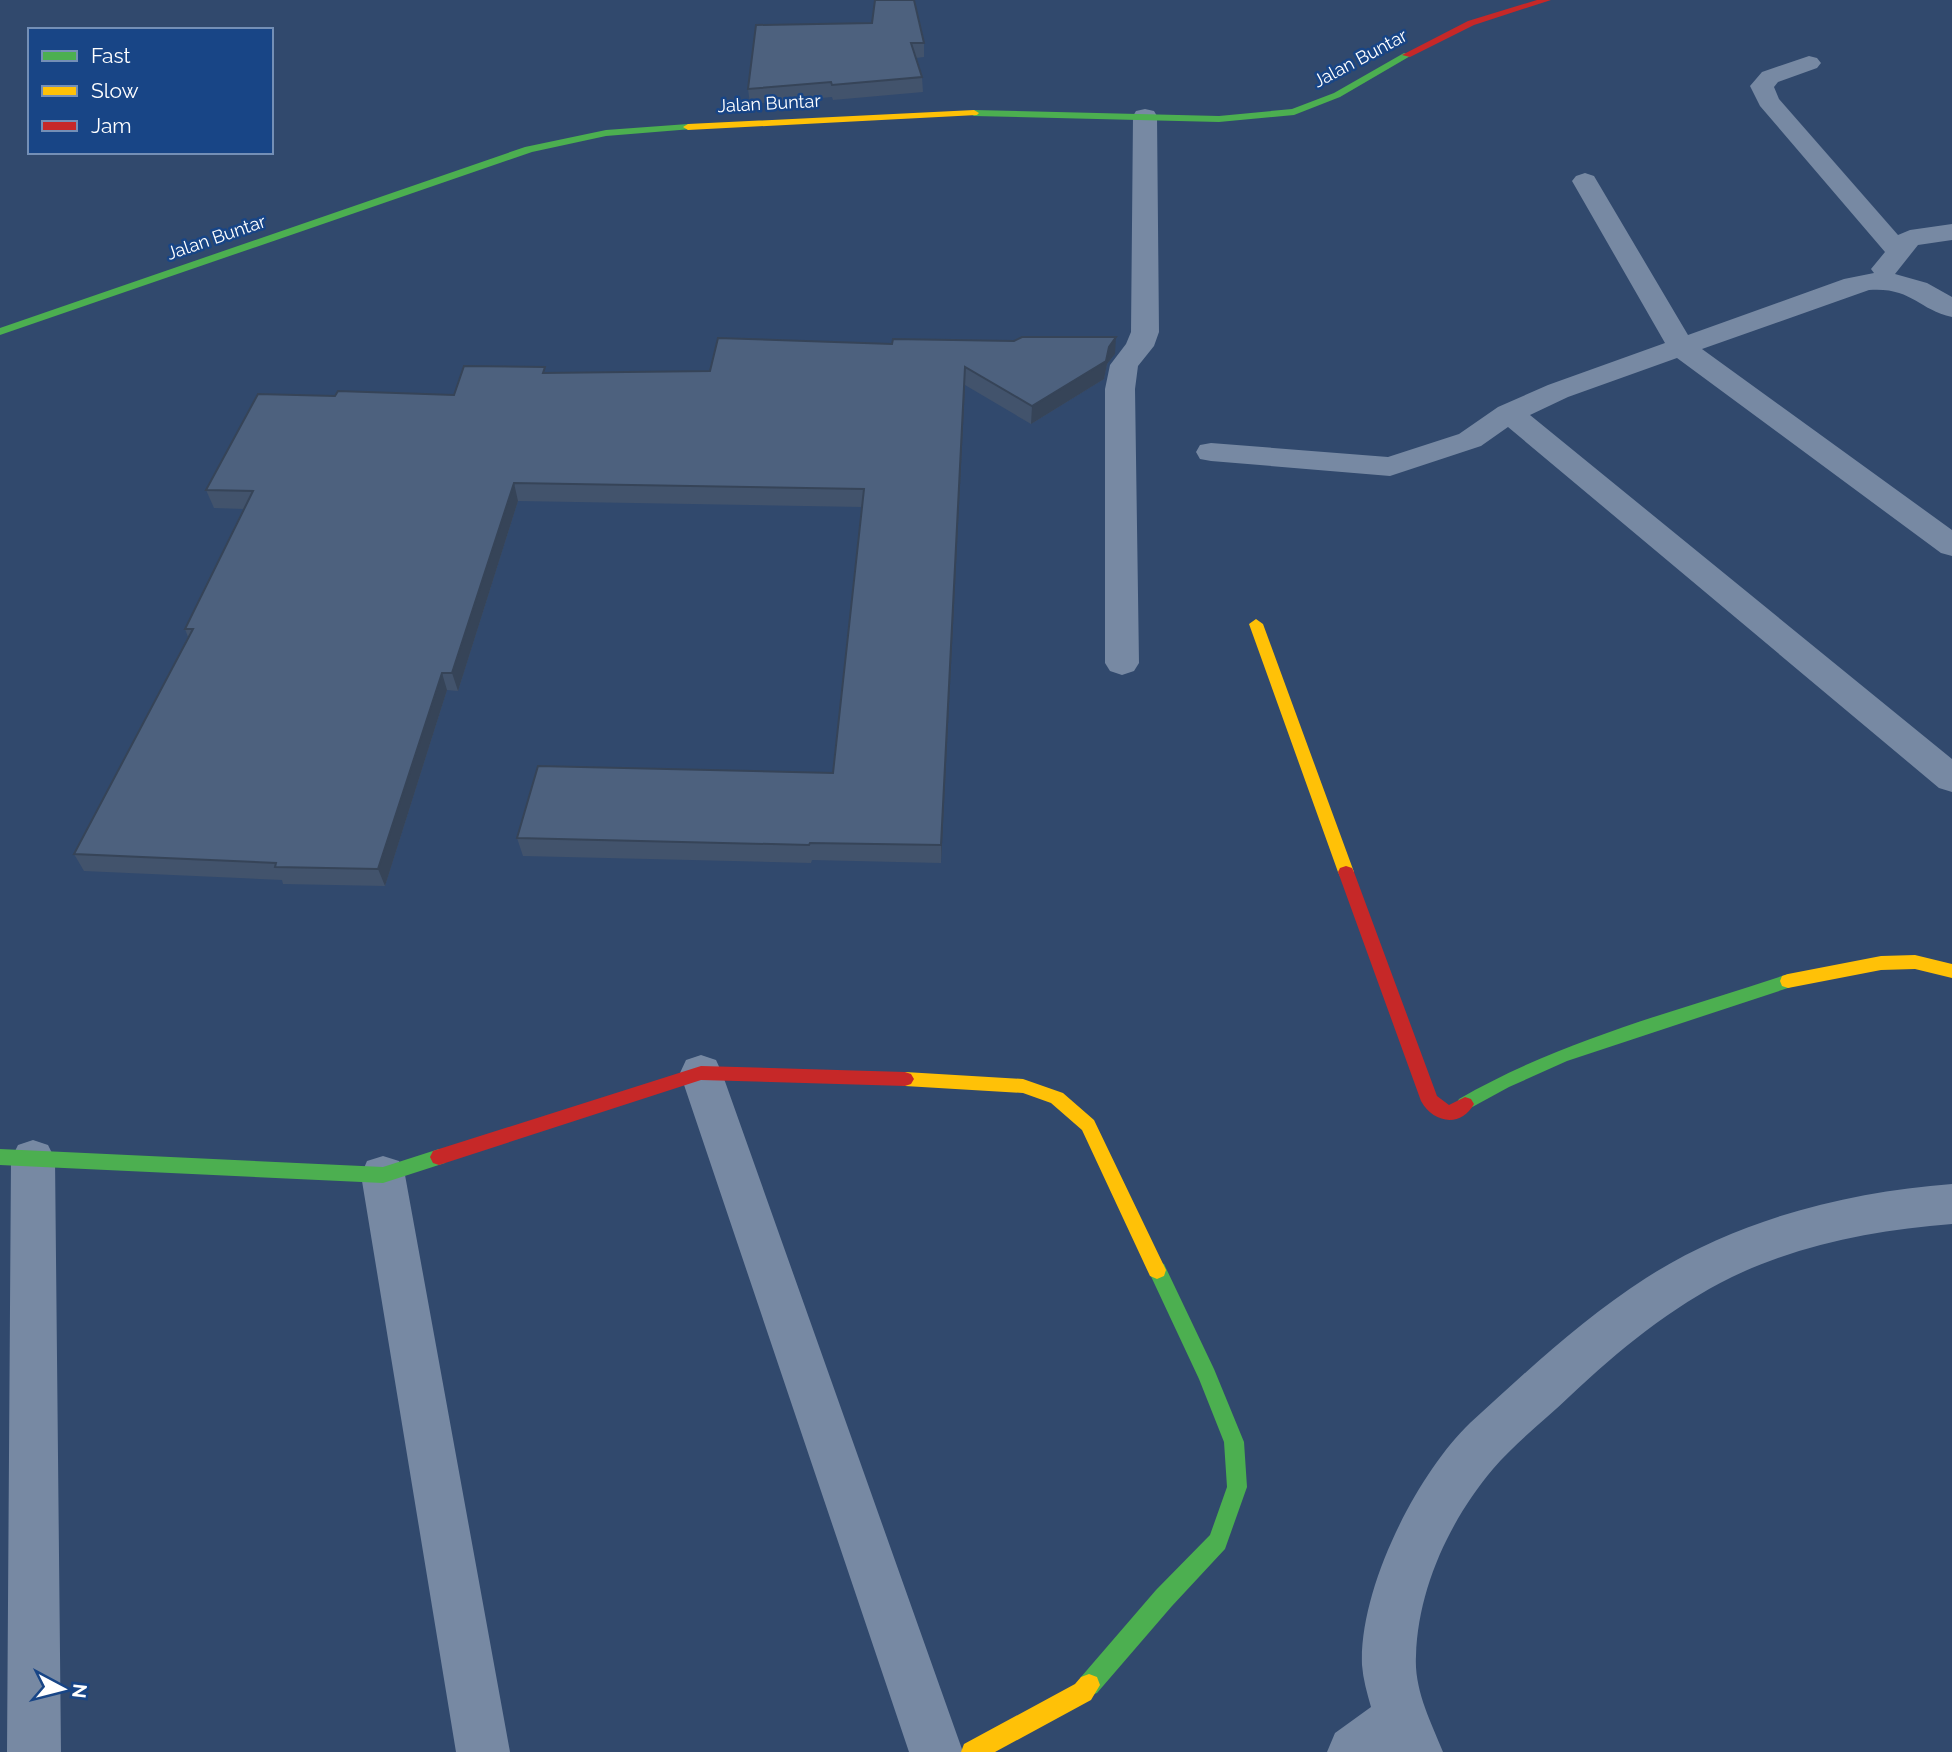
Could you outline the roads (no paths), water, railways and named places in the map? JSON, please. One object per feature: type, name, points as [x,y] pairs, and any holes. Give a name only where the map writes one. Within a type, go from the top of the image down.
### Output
[{"type":"street","name":"Jalan Buntar","points":[[0,331],[529,149],[606,133],[727,124],[982,113],[1219,119],[1294,112],[1337,96],[1432,41],[1471,23],[1546,0]]},
{"type":"street","points":[[1809,62],[1770,77],[1762,86],[1768,101],[1898,251]]},
{"type":"street","points":[[1122,663],[1120,389],[1124,365],[1140,346],[1145,332],[1145,116]]},
{"type":"street","points":[[1585,181],[1681,347],[1952,546]]},
{"type":"street","points":[[1877,279],[1910,238],[1952,232]]},
{"type":"street","points":[[1211,452],[1390,467],[1470,440],[1508,413],[1558,391],[1877,279],[1902,282],[1930,294],[1952,309]]},
{"type":"street","points":[[1508,413],[1952,779]]},
{"type":"street","points":[[1256,624],[1430,1101],[1448,1115],[1474,1097],[1577,1050],[1755,991],[1859,965],[1913,962],[1952,971]]},
{"type":"street","points":[[701,1073],[936,1752]]},
{"type":"street","points":[[34,1752],[16,1158],[383,1175],[701,1073],[987,1082],[1023,1086],[1057,1098],[1088,1125],[1207,1376],[1234,1442],[1237,1487],[1218,1542],[1164,1598],[1083,1692],[972,1752]]},
{"type":"street","points":[[383,1175],[484,1752]]},
{"type":"street","points":[[1354,1752],[1409,1735],[1388,1659],[1397,1596],[1420,1539],[1471,1457],[1551,1381],[1629,1314],[1717,1262],[1815,1226],[1914,1206],[1952,1204]]}]
